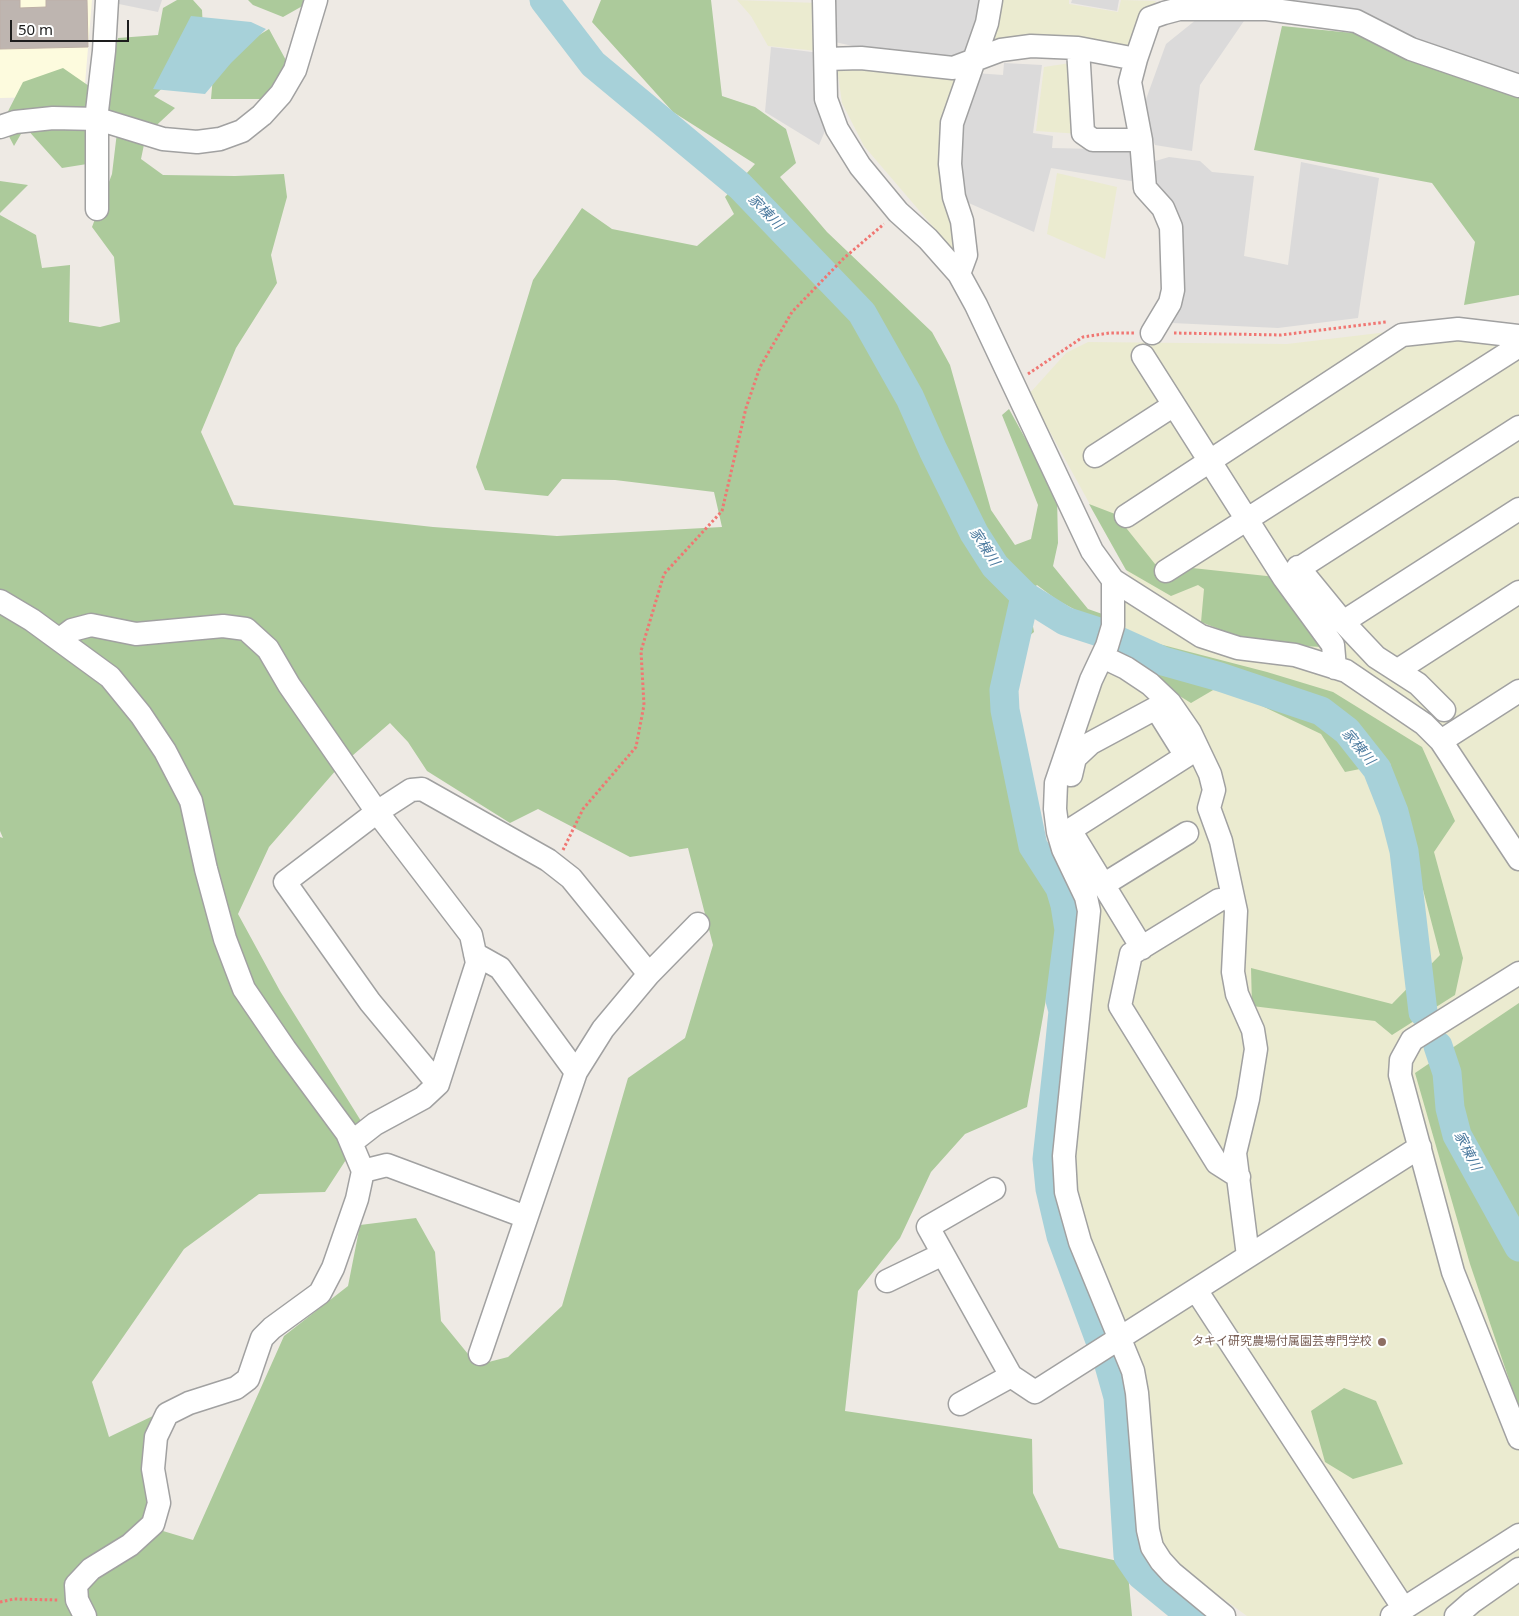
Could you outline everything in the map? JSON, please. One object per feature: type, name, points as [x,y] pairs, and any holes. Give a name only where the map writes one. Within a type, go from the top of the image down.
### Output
[{"type":"street","points":[[97,209],[98,119],[107,0]]},
{"type":"street","points":[[0,127],[15,122],[53,118],[98,119],[163,139],[197,142],[220,139],[242,131],[262,116],[281,94],[295,70],[316,0]]},
{"type":"street","points":[[824,0],[826,99],[837,129],[860,166],[898,212],[928,239],[958,274],[976,305],[1012,385],[1092,550],[1113,580],[1201,636],[1238,648],[1295,655],[1346,671],[1424,724],[1441,741],[1519,859]]},
{"type":"street","points":[[958,274],[966,255],[962,221],[954,198],[950,164],[952,123],[987,23],[991,0]]},
{"type":"street","points":[[1152,333],[1170,303],[1173,290],[1171,227],[1163,208],[1145,188],[1141,140],[1130,82],[1150,18],[1179,10],[1267,9],[1356,21],[1411,49],[1519,86]]},
{"type":"street","points":[[826,59],[861,58],[953,68],[973,63],[1001,50],[1032,46],[1078,48],[1136,59]]},
{"type":"street","points":[[1078,48],[1083,133],[1093,140],[1141,140]]},
{"type":"street","points":[[1126,516],[1402,335],[1458,329],[1519,336]]},
{"type":"street","points":[[1166,571],[1519,346]]},
{"type":"street","points":[[1143,356],[1247,520],[1291,573],[1343,622],[1376,657],[1418,684],[1444,710]]},
{"type":"street","points":[[1095,456],[1174,404]]},
{"type":"street","points":[[1291,573],[1519,427]]},
{"type":"street","points":[[1343,622],[1519,509]]},
{"type":"street","points":[[1291,573],[1333,645],[1335,668]]},
{"type":"street","points":[[1113,580],[1108,643],[1091,680],[1056,783],[1055,809],[1063,849],[1081,882],[1088,911],[1064,1156],[1066,1192],[1080,1242],[1132,1371],[1137,1394],[1148,1530],[1152,1547],[1161,1561],[1207,1607],[1224,1616]]},
{"type":"street","points":[[1398,670],[1519,592]]},
{"type":"street","points":[[0,601],[60,639],[110,676],[165,752],[191,801],[206,869],[225,938],[244,989],[284,1049],[352,1142],[363,1171],[357,1199],[333,1268],[320,1293],[272,1328],[262,1338],[248,1379],[236,1388],[189,1403],[167,1414],[156,1437],[153,1469],[159,1503],[152,1524],[130,1545],[91,1569],[76,1585],[81,1608]]},
{"type":"street","points":[[60,639],[72,630],[91,625],[136,634],[222,626],[246,629],[268,649],[289,685],[377,812],[472,936],[477,963],[438,1084],[423,1098],[375,1124],[352,1142]]},
{"type":"street","points":[[1108,643],[1126,668],[1150,684],[1170,703],[1190,732],[1210,774],[1214,790],[1209,808],[1221,842],[1236,911],[1233,972],[1237,994],[1253,1030],[1256,1049],[1236,1153],[1248,1256]]},
{"type":"street","points":[[1441,741],[1519,691]]},
{"type":"street","points":[[1070,830],[1186,756],[1156,708],[1091,743],[1075,758],[1066,794],[1070,830],[1142,948]]},
{"type":"street","points":[[438,1084],[370,1002],[285,882],[377,812],[411,790],[422,789],[548,860],[570,878],[648,974]]},
{"type":"street","points":[[1103,885],[1187,833]]},
{"type":"street","points":[[1219,900],[1131,954],[1120,1006],[1217,1163],[1239,1178]]},
{"type":"street","points":[[480,1354],[576,1072],[603,1029],[648,974],[698,924]]},
{"type":"street","points":[[475,954],[500,968],[576,1072]]},
{"type":"street","points":[[1519,973],[1412,1040],[1401,1060],[1400,1075],[1453,1272],[1519,1438]]},
{"type":"street","points":[[994,1189],[928,1227],[1012,1376],[1035,1392],[1120,1340],[1420,1147]]},
{"type":"street","points":[[363,1171],[386,1165],[526,1217]]},
{"type":"street","points":[[887,1281],[943,1254]]},
{"type":"street","points":[[1196,1290],[1398,1612],[1519,1535]]},
{"type":"street","points":[[960,1404],[1012,1376]]},
{"type":"street","points":[[1456,1616],[1472,1602],[1519,1569]]},
{"type":"path","points":[[563,851],[583,809],[636,747],[644,705],[641,651],[664,574],[722,511],[746,408],[757,375],[792,312],[866,240],[898,212]]},
{"type":"path","points":[[1012,385],[1083,337],[1109,333],[1281,335],[1396,320]]},
{"type":"path","points":[[0,1602],[14,1599],[81,1608]]},
{"type":"shaded area","points":[[0,0],[92,0],[84,96],[0,98]]},
{"type":"shaded area","points":[[114,0],[162,0],[158,12],[114,3]]},
{"type":"shaded area","points":[[835,0],[988,0],[971,59],[870,50],[835,42]]},
{"type":"shaded area","points":[[1072,0],[1119,0],[1117,11],[1071,3]]},
{"type":"shaded area","points":[[1268,0],[1519,0],[1519,78]]},
{"type":"shaded area","points":[[1202,15],[1246,18],[1200,85],[1192,151],[1155,145],[1141,113],[1166,44]]},
{"type":"shaded area","points":[[771,47],[820,53],[827,126],[819,145],[765,112]]},
{"type":"shaded area","points":[[1004,63],[1042,65],[1033,133],[1053,136],[1052,148],[1096,149],[1131,144],[1137,182],[1051,168],[1034,232],[962,200],[957,126],[975,73],[1003,75]]},
{"type":"shaded area","points":[[1169,157],[1200,161],[1212,172],[1254,176],[1244,256],[1288,265],[1301,162],[1379,178],[1358,318],[1278,328],[1172,323],[1182,285],[1150,182],[1152,162]]},
{"type":"green space","points":[[177,0],[193,0],[202,10],[204,48],[154,96],[175,108],[146,135],[141,159],[163,175],[235,176],[284,174],[287,197],[271,255],[277,283],[236,348],[201,432],[234,505],[433,527],[557,536],[722,527],[714,492],[615,480],[562,479],[548,496],[485,490],[476,467],[533,280],[582,208],[612,229],[697,246],[734,214],[725,197],[755,164],[673,112],[592,22],[601,0],[711,0],[722,96],[755,107],[786,129],[796,163],[780,177],[827,232],[932,332],[950,365],[991,510],[1015,545],[1031,539],[1038,505],[1002,415],[1009,409],[1057,496],[1058,543],[1053,566],[1088,609],[1108,616],[1096,621],[1057,600],[1037,585],[1027,594],[1034,632],[999,660],[1002,711],[1024,796],[1061,914],[1027,1107],[965,1134],[931,1172],[900,1238],[858,1291],[845,1411],[1032,1439],[1033,1493],[1059,1548],[1127,1563],[1132,1616],[0,1616],[0,837],[3,838],[0,831],[0,215],[36,235],[42,268],[70,265],[69,322],[100,327],[120,322],[114,257],[92,227],[112,174],[118,124],[87,164],[62,168],[25,127],[14,146],[2,123],[23,82],[63,68],[89,86],[112,64],[118,38],[158,35],[163,8]],"holes":[[[390,723],[408,742],[427,771],[510,823],[538,809],[630,857],[688,848],[713,945],[685,1038],[628,1078],[562,1306],[508,1357],[477,1365],[441,1321],[435,1252],[416,1218],[360,1225],[348,1286],[284,1336],[193,1540],[163,1531],[157,1414],[109,1437],[92,1382],[184,1249],[259,1194],[325,1192],[366,1129],[280,991],[238,914],[269,847],[337,769]]]},
{"type":"green space","points":[[248,0],[307,0],[306,4],[283,17],[253,5]]},
{"type":"green space","points":[[737,0],[817,3],[818,51],[768,46],[751,16]]},
{"type":"green space","points":[[997,0],[1069,0],[1069,4],[1118,12],[1121,0],[1156,1],[1135,46],[1128,49],[990,46]]},
{"type":"green space","points":[[1282,26],[1373,35],[1519,93],[1519,295],[1464,305],[1475,242],[1432,183],[1254,150]]},
{"type":"green space","points":[[269,29],[288,64],[262,99],[211,99],[213,76],[221,58]]},
{"type":"green space","points":[[1077,62],[1081,134],[1036,131],[1044,67]]},
{"type":"green space","points":[[842,65],[961,76],[959,257],[864,146],[842,103],[837,68]]},
{"type":"green space","points":[[1057,173],[1117,187],[1105,259],[1047,234]]},
{"type":"green space","points":[[0,181],[28,185],[0,213]]},
{"type":"green space","points":[[1463,323],[1519,329],[1519,1616],[1247,1616],[1167,1558],[1157,1539],[1144,1377],[1080,1212],[1073,1161],[1093,981],[1098,896],[1065,830],[1063,784],[1121,632],[1129,575],[1029,394],[1066,353],[1088,342],[1287,344]]},
{"type":"green space","points":[[1089,504],[1115,514],[1155,564],[1276,577],[1324,647],[1257,644],[1201,622],[1204,589],[1198,585],[1171,596],[1126,570]]},
{"type":"green space","points":[[1132,637],[1267,672],[1333,692],[1422,747],[1455,821],[1434,852],[1463,958],[1455,995],[1392,1035],[1375,1021],[1252,1006],[1251,968],[1392,1004],[1440,955],[1390,763],[1345,772],[1321,734],[1220,686],[1191,703],[1121,660]]},
{"type":"green space","points":[[1519,1003],[1519,1409],[1470,1264],[1415,1073]]},
{"type":"green space","points":[[1344,1388],[1376,1401],[1403,1464],[1353,1479],[1325,1462],[1311,1411]]},
{"type":"water","points":[[191,16],[251,22],[266,29],[231,63],[205,94],[153,89]]},
{"type":"building","points":[[0,0],[20,0],[20,8],[46,7],[46,0],[87,0],[88,47],[0,49]]},
{"type":"waterway","name":"家棟川","points":[[544,0],[593,64],[740,186],[862,313],[910,398],[974,533],[995,566],[1025,596],[1065,621],[1099,632],[1163,661],[1220,677],[1321,711],[1347,731],[1377,769],[1394,812],[1404,851],[1423,1012]]},
{"type":"waterway","points":[[1025,596],[1004,690],[1005,710],[1033,846],[1060,888],[1069,930],[1060,1000],[1063,1011],[1047,1159],[1050,1189],[1061,1236],[1109,1365],[1118,1397],[1128,1556],[1141,1575],[1191,1616]]},
{"type":"waterway","name":"家棟川","points":[[1438,1046],[1447,1073],[1450,1108],[1457,1135],[1519,1247]]},
{"type":"place","name":"タキイ研究農場付属園芸専門学校","points":[[1382,1342]]}]
